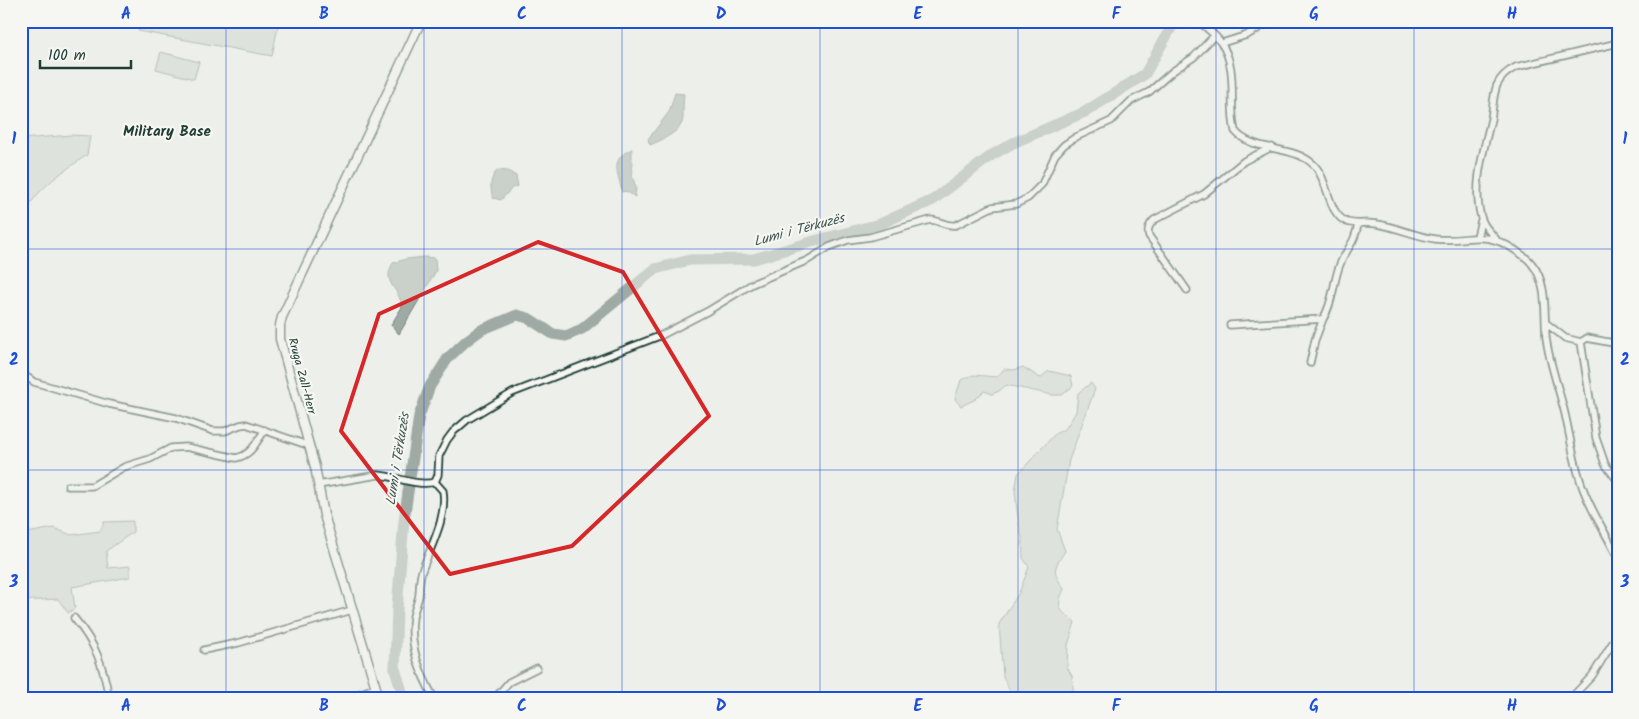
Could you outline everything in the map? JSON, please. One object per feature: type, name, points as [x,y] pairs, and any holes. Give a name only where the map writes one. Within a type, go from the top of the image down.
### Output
[{"type":"main road","name":"Rruga Zall-Herr","points":[[379,698],[324,515],[310,446],[280,339],[280,325],[285,310],[421,21]]},
{"type":"street","points":[[1222,43],[1248,34],[1271,21]]},
{"type":"street","points":[[1200,22],[1222,43],[1231,71],[1235,131],[1244,139],[1298,154],[1307,159],[1321,174],[1338,217],[1349,222],[1358,224],[1374,223],[1434,239],[1447,240],[1477,237],[1496,239]]},
{"type":"street","points":[[435,482],[438,477],[442,448],[453,432],[467,420],[512,393],[662,335],[699,316],[752,284],[808,260],[838,243],[870,237],[924,221],[934,220],[944,225],[956,225],[992,208],[1022,202],[1042,184],[1055,155],[1064,145],[1076,137],[1111,121],[1131,101],[1149,92],[1194,56],[1214,36]]},
{"type":"street","points":[[1477,237],[1481,220],[1478,193],[1480,171],[1495,91],[1504,74],[1516,67],[1531,62],[1618,43]]},
{"type":"street","points":[[1187,290],[1149,236],[1150,225],[1154,220],[1204,194],[1244,161],[1272,147]]},
{"type":"street","points":[[1481,220],[1496,239],[1524,256],[1537,272],[1544,299],[1549,355],[1565,413],[1577,469],[1591,507],[1618,558]]},
{"type":"street","points":[[1310,363],[1317,334],[1330,304],[1338,268],[1353,243],[1358,224]]},
{"type":"street","points":[[1230,325],[1323,319]]},
{"type":"street","points":[[1546,323],[1565,338],[1581,342],[1587,338],[1618,344]]},
{"type":"street","points":[[1581,342],[1596,438],[1606,464],[1618,481]]},
{"type":"street","points":[[22,376],[34,382],[108,404],[176,418],[213,431],[226,431],[246,424],[310,446]]},
{"type":"street","points":[[68,486],[92,486],[124,467],[150,459],[178,446],[186,446],[236,458],[242,457],[252,450],[265,430]]},
{"type":"street","points":[[318,485],[378,475],[420,482],[435,482],[443,491],[444,509],[420,577],[419,594],[413,622],[414,652],[417,664],[434,698]]},
{"type":"street","points":[[204,650],[238,643],[352,610]]},
{"type":"street","points":[[74,618],[93,643],[99,656],[109,698]]},
{"type":"street","points":[[1571,698],[1592,676],[1618,634]]},
{"type":"street","points":[[495,698],[510,682],[537,668]]},
{"type":"street","points":[[347,698],[375,688]]},
{"type":"highlighted area","points":[[538,242],[623,272],[709,416],[572,546],[450,574],[341,431],[379,314]]},
{"type":"shaded area","points":[[140,21],[279,21],[272,56],[138,31]]},
{"type":"shaded area","points":[[161,52],[199,62],[194,79],[156,69]]},
{"type":"shaded area","points":[[675,93],[684,94],[682,123],[670,135],[650,145],[648,139],[669,112]]},
{"type":"shaded area","points":[[72,135],[90,136],[87,155],[40,192],[32,201],[21,222],[21,139]]},
{"type":"shaded area","points":[[632,149],[632,176],[636,187],[635,197],[626,191],[622,192],[617,172],[620,157]]},
{"type":"shaded area","points":[[498,170],[508,171],[516,176],[518,186],[512,188],[501,200],[493,198],[491,191],[492,180]]},
{"type":"shaded area","points":[[424,257],[435,258],[436,271],[399,334],[391,325],[402,307],[398,294],[390,281],[390,270],[393,263]]},
{"type":"shaded area","points":[[1023,367],[1040,378],[1049,371],[1071,376],[1073,386],[1062,395],[1053,395],[1006,385],[992,394],[984,391],[976,399],[961,406],[955,399],[961,380],[973,375],[997,377],[1004,369],[1014,370]]},
{"type":"shaded area","points":[[1091,383],[1095,389],[1069,460],[1057,529],[1065,551],[1056,566],[1057,578],[1064,589],[1060,608],[1075,622],[1068,645],[1067,667],[1072,676],[1074,698],[1022,698],[1012,696],[1003,676],[999,624],[1019,593],[1029,567],[1023,558],[1017,511],[1015,491],[1018,474],[1055,434],[1066,428],[1076,412],[1078,393]]},
{"type":"shaded area","points":[[133,521],[133,532],[106,551],[108,568],[130,566],[130,577],[72,587],[75,608],[68,613],[58,599],[21,601],[21,534],[54,528],[71,535],[100,531],[104,522]]},
{"type":"waterway","name":"Lumi i Tërkuzës","points":[[404,698],[395,669],[397,609],[404,520],[419,416],[430,386],[448,358],[466,341],[481,330],[517,315],[528,318],[553,334],[566,336],[582,329],[655,269],[690,260],[754,259],[880,224],[933,200],[992,155],[1013,143],[1085,112],[1145,74],[1172,26],[1178,21]]},
{"type":"district","name":"Military Base","points":[[167,132]]}]
